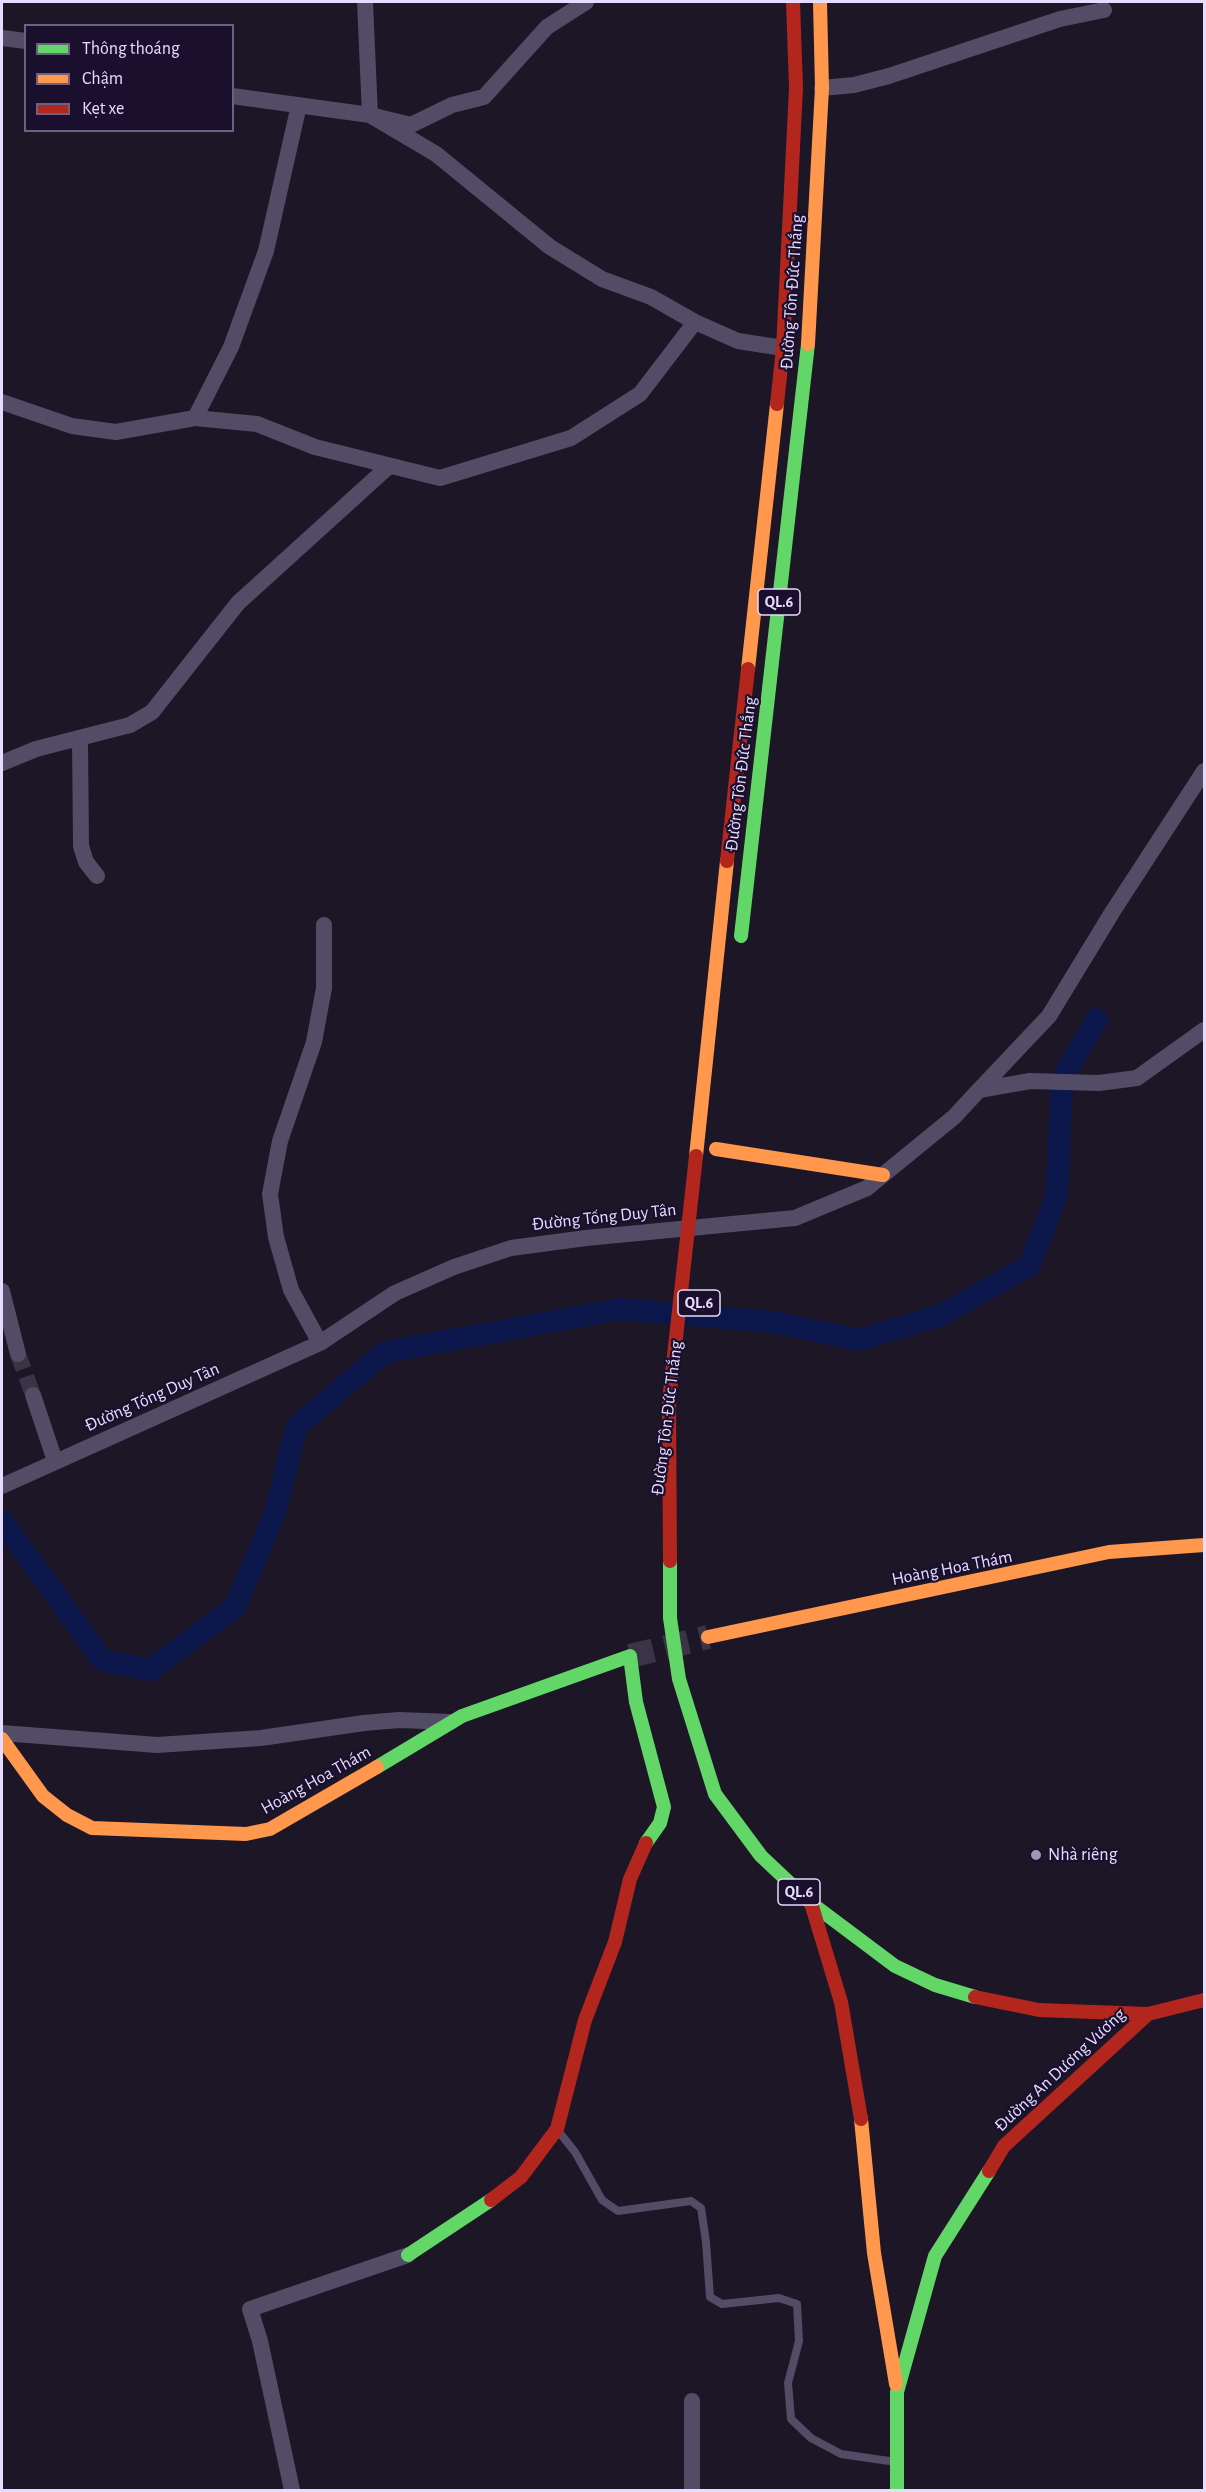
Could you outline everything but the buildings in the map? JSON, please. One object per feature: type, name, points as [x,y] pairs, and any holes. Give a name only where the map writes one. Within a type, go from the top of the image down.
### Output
[{"type":"main road","name":"Đường Tôn Đức Thắng","points":[[793,2],[796,88],[783,348],[669,1401],[670,1618],[679,1679],[697,1742],[716,1794],[761,1856],[811,1903],[895,1966],[935,1986],[994,2003],[1039,2010],[1148,2014]]},
{"type":"main road","name":"Đường Tôn Đức Thắng","points":[[740,946],[808,350],[822,88],[820,2]]},
{"type":"main road","points":[[716,1148],[883,1175]]},
{"type":"main road","points":[[705,1246],[708,1212]]},
{"type":"main road","name":"Đường Tôn Đức Thắng","points":[[670,1549],[683,1438]]},
{"type":"main road","name":"Hoàng Hoa Thám","points":[[708,1637],[1109,1552],[1204,1545]]},
{"type":"main road","name":"Hoàng Hoa Thám","points":[[2,1739],[43,1796],[67,1815],[92,1828],[246,1834],[270,1829],[462,1716],[630,1656],[636,1702],[664,1807],[660,1823],[645,1844],[630,1879],[615,1942],[585,2020],[557,2129]]},
{"type":"main road","points":[[811,1903],[841,2002],[862,2127],[874,2253],[897,2392]]},
{"type":"main road","name":"QL.6","points":[[1148,2014],[1204,2000]]},
{"type":"main road","name":"Đường An Dương Vương","points":[[897,2490],[897,2392],[935,2256],[1004,2146],[1148,2014]]},
{"type":"main road","points":[[408,2255],[471,2216],[521,2177],[557,2129]]},
{"type":"street","points":[[365,2],[370,115]]},
{"type":"street","points":[[234,96],[370,115],[411,125],[452,105],[484,97],[548,27],[573,5]]},
{"type":"street","points":[[822,88],[854,85],[889,76],[1060,19],[1104,10]]},
{"type":"street","points":[[2,38],[24,41]]},
{"type":"street","points":[[195,418],[231,347],[266,251],[299,105]]},
{"type":"street","points":[[370,115],[435,153],[549,247],[602,279],[651,297],[695,322],[738,341],[783,348]]},
{"type":"street","points":[[2,402],[72,426],[116,432],[195,418],[257,424],[315,447],[440,478],[572,438],[640,394],[695,322]]},
{"type":"street","points":[[2,763],[36,750],[130,725],[152,712],[238,603],[389,466]]},
{"type":"street","points":[[80,740],[81,846],[86,862],[97,876]]},
{"type":"street","name":"Đường Tống Duy Tân","points":[[2,1486],[320,1343],[394,1293],[454,1267],[512,1248],[586,1238],[795,1218],[867,1188],[954,1117],[1049,1016],[1113,911],[1204,771]]},
{"type":"street","points":[[320,1343],[291,1290],[276,1237],[270,1194],[280,1141],[314,1042],[324,988],[324,925]]},
{"type":"street","points":[[979,1090],[1030,1081],[1099,1083],[1137,1078],[1204,1030]]},
{"type":"street","points":[[2,1291],[18,1354]]},
{"type":"street","points":[[33,1395],[55,1461]]},
{"type":"street","points":[[2,1733],[67,1740],[157,1744],[261,1738],[399,1720],[452,1722]]},
{"type":"street","points":[[292,2490],[262,2352],[250,2309],[408,2255]]},
{"type":"street","points":[[692,2401],[692,2490]]},
{"type":"lane","points":[[557,2129],[575,2152],[602,2200],[618,2211],[691,2201],[701,2208],[710,2296],[722,2304],[779,2298],[797,2304],[799,2341],[789,2384],[791,2419],[811,2438],[841,2454],[897,2462]]},
{"type":"waterway","points":[[2,1521],[103,1661],[150,1670],[235,1607],[275,1512],[297,1426],[385,1352],[621,1309],[772,1322],[859,1340],[941,1315],[1030,1265],[1057,1193],[1062,1079],[1097,1019]]},
{"type":"tunnel","points":[[18,1354],[33,1395]]},
{"type":"tunnel","points":[[630,1656],[708,1637]]},
{"type":"traffic: fast","points":[[741,936],[808,344]]},
{"type":"traffic: fast","points":[[670,1561],[670,1618],[679,1679],[715,1794],[761,1856],[811,1903],[895,1966],[935,1985],[975,1997]]},
{"type":"traffic: fast","points":[[377,1767],[462,1716],[630,1656],[636,1702],[664,1807],[660,1823],[646,1843]]},
{"type":"traffic: fast","points":[[897,2490],[897,2392],[935,2256],[989,2171]]},
{"type":"traffic: fast","points":[[408,2255],[491,2200]]},
{"type":"traffic: slow","points":[[808,344],[822,88],[820,2]]},
{"type":"traffic: slow","points":[[748,669],[777,404]]},
{"type":"traffic: slow","points":[[696,1156],[727,861]]},
{"type":"traffic: slow","points":[[716,1149],[883,1175]]},
{"type":"traffic: slow","points":[[708,1637],[1109,1552],[1204,1545]]},
{"type":"traffic: slow","points":[[2,1739],[43,1796],[67,1815],[92,1828],[246,1834],[270,1829],[377,1767]]},
{"type":"traffic: slow","points":[[861,2119],[874,2253],[896,2384]]},
{"type":"traffic: jam","points":[[777,404],[783,348],[796,88],[793,2]]},
{"type":"traffic: jam","points":[[727,861],[748,669]]},
{"type":"traffic: jam","points":[[670,1561],[669,1401],[696,1156]]},
{"type":"traffic: jam","points":[[491,2200],[521,2177],[557,2129],[585,2020],[615,1942],[630,1879],[646,1843]]},
{"type":"traffic: jam","points":[[811,1903],[841,2002],[861,2119]]},
{"type":"traffic: jam","points":[[975,1997],[1039,2010],[1148,2014],[1204,2000]]},
{"type":"traffic: jam","points":[[989,2171],[1004,2146],[1148,2014]]},
{"type":"place","name":"Nhà riêng","points":[[1036,1855]]}]
